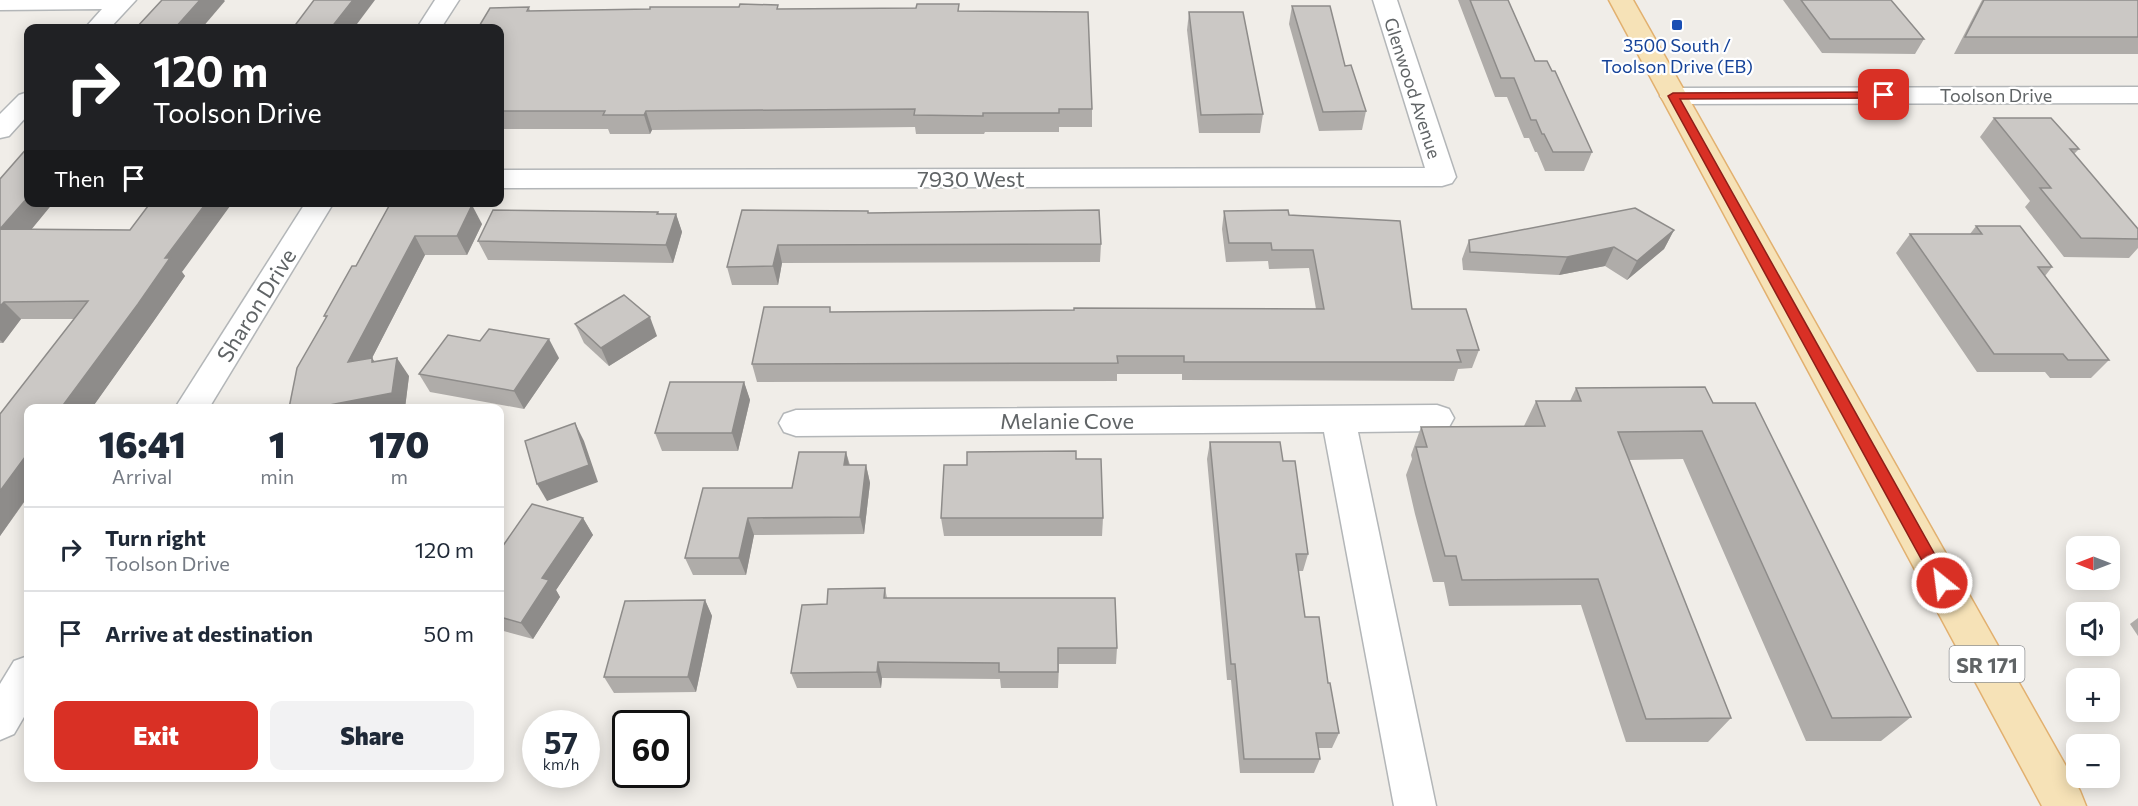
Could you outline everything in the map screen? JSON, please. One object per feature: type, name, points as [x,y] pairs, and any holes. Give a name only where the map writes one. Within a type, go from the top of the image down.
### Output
[{"type":"main road","name":"SR 171","points":[[1621,0],[2065,806]]},
{"type":"street","points":[[432,24],[447,0]]},
{"type":"street","name":"Glenwood Avenue","points":[[1385,0],[1442,177]]},
{"type":"street","points":[[0,3],[123,1]]},
{"type":"street","points":[[101,24],[123,1]]},
{"type":"street","name":"Toolson Drive","points":[[1673,96],[2138,95]]},
{"type":"street","points":[[0,130],[24,104]]},
{"type":"street","name":"7930 West","points":[[504,179],[1442,177]]},
{"type":"street","name":"Sharon Drive","points":[[194,404],[317,207]]},
{"type":"street","name":"Melanie Cove","points":[[796,423],[1437,418]]},
{"type":"street","points":[[1339,420],[1415,806]]},
{"type":"street","points":[[0,721],[24,681]]},
{"type":"building","points":[[162,0],[200,0],[179,24],[140,24]]},
{"type":"building","points":[[314,0],[353,0],[334,24],[296,24]]},
{"type":"building","points":[[1470,0],[1508,0],[1535,61],[1547,61],[1552,71],[1555,71],[1592,152],[1553,152],[1536,120],[1531,120],[1514,78],[1501,78]]},
{"type":"building","points":[[1801,0],[1891,0],[1924,39],[1830,39]]},
{"type":"building","points":[[1984,0],[2138,0],[2138,37],[1965,37]]},
{"type":"building","points":[[740,4],[778,5],[777,9],[916,8],[917,4],[959,4],[958,11],[1088,12],[1092,109],[1059,109],[1059,113],[983,113],[983,116],[914,115],[915,109],[646,111],[644,115],[603,115],[605,111],[504,111],[504,24],[480,24],[490,8],[529,7],[527,11],[739,7]]},
{"type":"building","points":[[1292,6],[1330,6],[1345,66],[1351,65],[1366,111],[1323,112]]},
{"type":"building","points":[[1189,12],[1243,12],[1263,114],[1201,115]]},
{"type":"building","points":[[1994,118],[2051,118],[2079,149],[2070,149],[2138,229],[2138,239],[2081,238],[2040,188],[2051,188]]},
{"type":"building","points":[[24,152],[24,202],[0,229],[0,179]]},
{"type":"building","points":[[147,207],[203,207],[165,258],[170,258],[138,304],[64,404],[24,404],[24,458],[0,491],[0,414],[88,301],[4,302],[0,306],[0,229],[130,230]]},
{"type":"building","points":[[388,207],[471,207],[457,236],[415,236],[348,362],[372,358],[372,362],[397,358],[392,393],[335,404],[290,404],[297,368],[352,266],[356,266]]},
{"type":"building","points":[[1635,208],[1674,230],[1637,261],[1614,247],[1567,257],[1470,252],[1469,240]]},
{"type":"building","points":[[493,210],[676,214],[666,245],[478,241]]},
{"type":"building","points":[[742,210],[868,211],[868,213],[1099,210],[1101,244],[778,245],[773,266],[727,267]]},
{"type":"building","points":[[1288,210],[1289,215],[1400,221],[1412,309],[1466,309],[1479,350],[1457,350],[1461,362],[1184,362],[1184,356],[1117,356],[1118,363],[752,364],[764,307],[830,307],[830,312],[1074,310],[1074,308],[1324,309],[1313,250],[1272,250],[1271,243],[1229,243],[1224,211]]},
{"type":"building","points":[[1976,226],[2020,226],[2052,267],[2038,267],[2109,360],[2068,360],[2063,354],[1994,354],[1910,234],[1982,234]]},
{"type":"building","points":[[624,295],[650,317],[601,348],[575,324]]},
{"type":"building","points":[[489,329],[549,339],[514,391],[419,374],[448,335],[480,341]]},
{"type":"building","points":[[670,382],[744,382],[732,433],[655,433]]},
{"type":"building","points":[[1705,387],[1713,403],[1755,403],[1911,717],[1832,718],[1702,431],[1618,432],[1731,718],[1646,719],[1598,579],[1462,580],[1456,556],[1445,556],[1416,447],[1427,447],[1421,427],[1545,426],[1536,401],[1581,401],[1576,388]]},
{"type":"building","points":[[575,423],[589,465],[537,484],[525,441]]},
{"type":"building","points":[[1210,442],[1280,442],[1283,461],[1295,461],[1308,554],[1296,554],[1305,617],[1319,617],[1328,683],[1330,683],[1339,733],[1316,733],[1320,759],[1244,759],[1235,664],[1231,664]]},
{"type":"building","points":[[1076,451],[1076,459],[1101,459],[1103,518],[941,518],[944,465],[967,465],[967,452]]},
{"type":"building","points":[[799,452],[846,452],[844,465],[866,465],[860,517],[748,518],[739,558],[685,558],[703,488],[792,488]]},
{"type":"building","points":[[532,504],[583,518],[542,578],[549,580],[521,623],[504,618],[504,544]]},
{"type":"building","points":[[885,588],[884,598],[1115,598],[1117,648],[1058,648],[1058,672],[999,672],[999,663],[878,662],[877,672],[791,673],[802,605],[827,604],[828,589]]},
{"type":"building","points":[[705,600],[688,677],[604,677],[625,601]]},
{"type":"place","name":"3500 South / Toolson Drive (EB)","points":[[1677,25]]},
{"type":"route","points":[[1884,95],[1673,96],[1942,583]]}]
